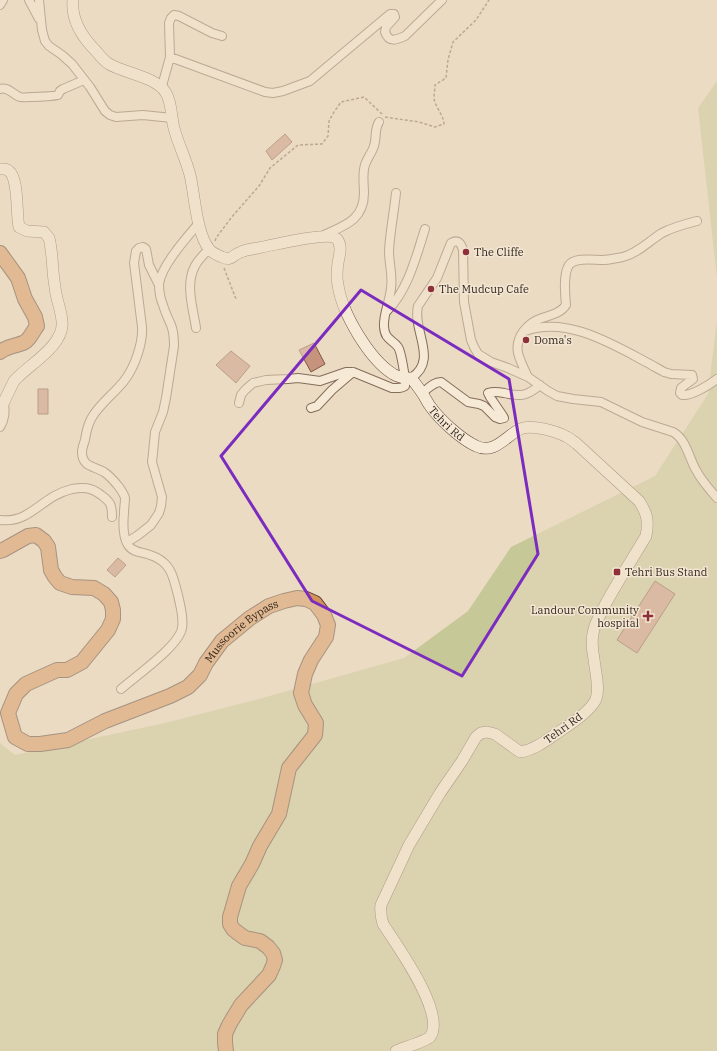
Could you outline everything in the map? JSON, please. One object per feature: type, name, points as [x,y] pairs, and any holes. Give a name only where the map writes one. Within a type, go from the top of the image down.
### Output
[{"type":"highway","points":[[0,253],[18,278],[25,299],[35,317],[37,326],[25,342],[3,349],[0,352]]},
{"type":"highway","name":"Mussoorie Bypass","points":[[0,551],[28,536],[36,535],[44,541],[48,547],[51,570],[60,583],[72,587],[94,588],[104,594],[111,602],[113,610],[113,619],[108,630],[82,662],[67,670],[57,670],[26,684],[16,694],[8,713],[15,737],[28,744],[68,740],[105,721],[164,699],[188,687],[200,675],[206,663],[222,641],[237,627],[269,606],[297,598],[306,599],[315,604],[324,615],[328,625],[326,637],[311,660],[305,674],[301,693],[305,705],[316,722],[315,735],[289,768],[279,814],[260,846],[240,886],[230,917],[230,924],[233,929],[245,938],[260,941],[273,952],[275,960],[269,975],[241,1005],[229,1025],[225,1034],[226,1051]]},
{"type":"street","points":[[0,5],[3,0]]},
{"type":"street","points":[[28,0],[41,21]]},
{"type":"street","points":[[39,0],[42,30],[45,41],[49,46],[72,64],[110,115],[116,117],[143,114],[172,118]]},
{"type":"street","points":[[72,0],[73,14],[78,28],[87,42],[100,57],[110,64],[142,76],[162,86],[166,93],[170,102],[174,128],[190,174],[199,222],[205,242],[211,251],[226,259],[233,258],[239,252],[286,241],[319,237],[334,238],[338,240],[340,251],[337,277],[340,298],[344,309],[362,341],[376,359],[394,375],[401,378],[408,378],[417,374],[424,357],[423,344],[417,323],[418,306],[437,278],[451,242],[459,242],[462,244],[463,250],[464,297],[471,340],[478,354],[491,362],[528,377],[553,394],[562,397],[601,402],[642,422],[677,434],[683,442],[690,460],[700,477],[717,498]]},
{"type":"street","points":[[170,57],[265,92],[273,93],[283,91],[310,81],[390,14],[394,14],[395,17],[386,27],[385,32],[389,39],[399,39],[442,0]]},
{"type":"street","points":[[162,86],[170,57],[169,23],[174,15],[179,16],[212,33],[222,36]]},
{"type":"street","points":[[0,89],[6,88],[15,95],[23,98],[54,96],[58,95],[63,89],[84,80]]},
{"type":"street","points":[[319,237],[348,224],[356,218],[361,210],[364,202],[364,167],[366,160],[374,147],[375,129],[379,122]]},
{"type":"street","points":[[0,169],[6,169],[10,172],[14,181],[19,227],[27,231],[44,232],[49,238],[55,292],[63,322],[62,330],[50,348],[14,381],[2,406],[5,412],[3,422],[0,427]]},
{"type":"street","points":[[239,403],[241,395],[253,383],[266,380],[288,380],[298,378],[320,381],[340,374],[353,372],[392,388],[405,386],[408,378],[400,351],[398,346],[389,340],[384,328],[392,277],[389,250],[396,193]]},
{"type":"street","points":[[528,377],[518,353],[519,338],[533,322],[564,308],[566,305],[565,279],[569,265],[573,262],[608,259],[631,254],[645,246],[662,233],[697,221]]},
{"type":"street","points":[[127,542],[151,524],[159,513],[161,506],[162,497],[152,462],[155,432],[163,412],[166,398],[174,338],[171,324],[161,301],[159,285],[161,276],[172,257],[199,222]]},
{"type":"street","points":[[387,311],[394,304],[409,277],[424,229]]},
{"type":"street","points":[[121,689],[163,654],[173,644],[181,632],[182,626],[179,601],[168,567],[150,554],[132,550],[129,547],[124,528],[124,494],[107,474],[85,462],[82,452],[86,433],[91,420],[99,408],[126,379],[136,360],[142,335],[134,263],[136,251],[139,248],[143,247],[146,249],[149,265],[159,285]]},
{"type":"street","points":[[196,328],[190,278],[196,265],[211,251]]},
{"type":"street","points":[[523,332],[539,327],[562,327],[594,335],[664,372],[671,374],[692,375],[693,379],[681,388],[680,393],[682,395],[696,391],[717,379]]},
{"type":"street","points":[[311,408],[316,406],[353,372]]},
{"type":"street","name":"Tehri Rd","points":[[396,1051],[429,1038],[432,1032],[433,1023],[432,1012],[420,983],[383,924],[380,912],[381,905],[409,845],[476,737],[481,733],[487,732],[495,734],[520,752],[526,751],[540,745],[578,719],[590,708],[596,699],[597,692],[597,676],[592,650],[594,629],[614,588],[646,536],[648,527],[645,512],[639,501],[577,444],[567,437],[548,430],[526,428],[520,430],[502,443],[493,447],[480,448],[444,422],[429,406],[422,393],[408,378]]},
{"type":"street","points":[[422,393],[433,384],[441,382],[468,402],[484,406],[500,420],[504,418],[488,393],[497,392],[524,395],[531,393],[540,385]]},
{"type":"street","points":[[0,520],[7,521],[24,516],[61,492],[80,487],[90,488],[106,499],[112,508],[112,518]]},
{"type":"path","points":[[236,299],[223,266],[211,251],[216,238],[259,186],[270,168],[298,145],[322,144],[328,136],[329,121],[341,102],[364,97],[385,117],[420,122],[435,126],[444,124],[443,118],[436,106],[434,97],[435,85],[446,78],[452,42],[476,20],[489,0]]},
{"type":"highlighted area","points":[[361,290],[509,379],[538,554],[462,676],[312,601],[221,456]]},
{"type":"green space","points":[[717,81],[717,278],[698,108]]},
{"type":"green space","points":[[717,320],[717,1051],[0,1051],[0,743],[15,755],[165,723],[259,699],[404,658],[468,611],[511,547],[655,476],[708,394]]},
{"type":"building","points":[[285,134],[292,142],[272,160],[266,151]]},
{"type":"building","points":[[314,343],[325,364],[311,372],[299,350]]},
{"type":"building","points":[[231,351],[250,366],[236,383],[216,365]]},
{"type":"building","points":[[38,389],[48,389],[48,414],[38,414]]},
{"type":"building","points":[[118,558],[126,565],[115,577],[107,570]]},
{"type":"building","points":[[655,581],[675,594],[637,653],[617,640]]},
{"type":"place","name":"The Cliffe","points":[[466,252]]},
{"type":"place","name":"The Mudcup Cafe","points":[[431,289]]},
{"type":"place","name":"Doma's","points":[[526,340]]},
{"type":"place","name":"Tehri Bus Stand","points":[[617,572]]},
{"type":"place","name":"Landour Community hospital","points":[[648,616]]}]
